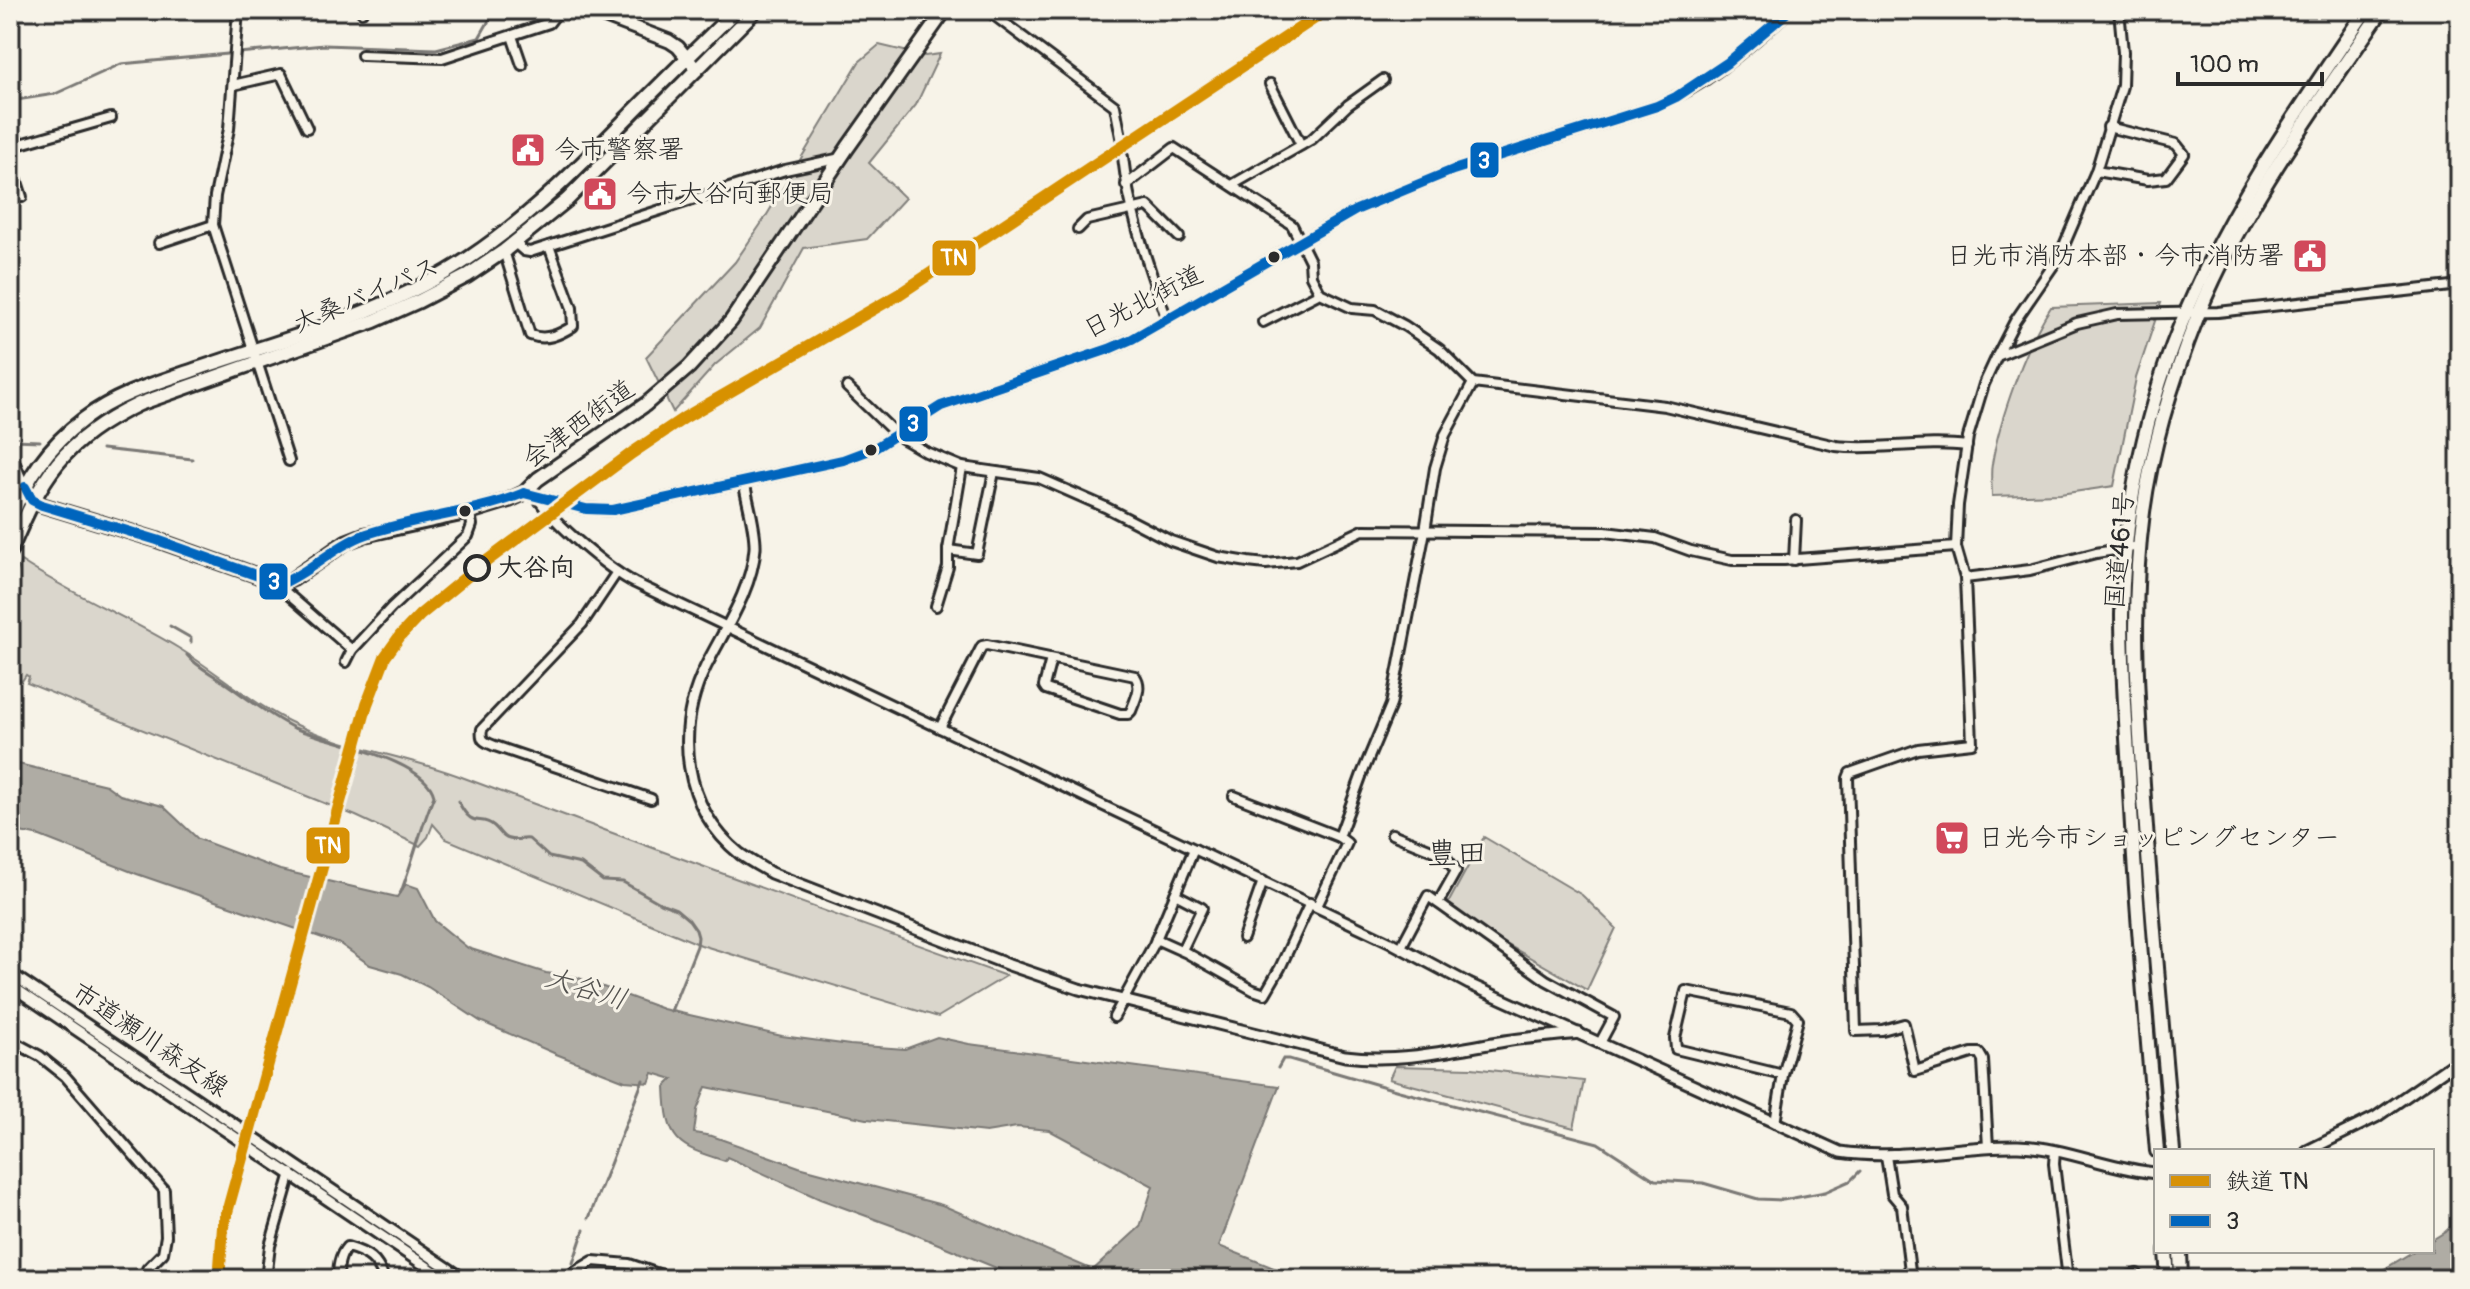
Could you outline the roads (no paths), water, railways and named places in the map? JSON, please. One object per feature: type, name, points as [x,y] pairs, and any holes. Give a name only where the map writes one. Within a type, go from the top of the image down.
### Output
[{"type":"highway","name":"大桑バイパス","points":[[32,500],[63,456],[104,422],[139,404],[371,309],[467,260],[539,204],[736,10]]},
{"type":"highway","name":"大桑バイパス","points":[[25,487],[35,469],[60,439],[98,410],[135,391],[374,321],[467,276],[550,215],[756,10]]},
{"type":"highway","name":"会津西街道","points":[[281,584],[346,542],[364,535],[470,512],[524,493],[538,479],[646,404],[689,367],[738,312],[945,10]]},
{"type":"highway","name":"国道461号","points":[[2157,1149],[2124,693],[2122,613],[2130,511],[2158,391],[2217,248],[2275,148],[2366,10]]},
{"type":"highway","name":"国道461号","points":[[2173,1149],[2137,696],[2135,622],[2143,512],[2160,430],[2193,312],[2256,203],[2382,10]]},
{"type":"highway","points":[[539,204],[550,215]]},
{"type":"highway","points":[[25,487],[32,500],[42,505],[157,540],[281,584]]},
{"type":"highway","points":[[10,520],[25,487]]},
{"type":"highway","points":[[10,552],[32,500]]},
{"type":"highway","points":[[2166,1253],[2168,1279]]},
{"type":"highway","points":[[2180,1253],[2181,1279]]},
{"type":"main road","points":[[588,10],[669,41],[697,70]]},
{"type":"street","points":[[238,10],[229,129],[215,196],[213,225],[289,461]]},
{"type":"street","points":[[362,55],[442,58],[549,23],[559,10]]},
{"type":"street","points":[[987,10],[1115,106],[1122,142]]},
{"type":"street","name":"日光北街道","points":[[524,493],[586,509],[613,510],[843,460],[875,448],[941,406],[1109,349],[1167,320],[1356,210],[1453,170],[1657,106],[1687,93],[1790,10]]},
{"type":"street","points":[[1988,1147],[1983,1060],[1979,1053],[1915,1071],[1904,1024],[1882,1030],[1856,1031],[1848,778],[1850,773],[1918,749],[1972,743],[1965,578],[1956,547],[1958,505],[1967,446],[1984,384],[1997,356],[2015,321],[2059,257],[2096,171],[2122,86],[2119,10]]},
{"type":"street","points":[[512,36],[522,65]]},
{"type":"street","points":[[233,85],[281,74],[307,128]]},
{"type":"street","points":[[1232,185],[1312,139],[1348,105],[1383,80]]},
{"type":"street","points":[[1270,84],[1301,145]]},
{"type":"street","points":[[10,147],[111,118]]},
{"type":"street","points":[[2096,171],[2148,180],[2166,178],[2184,154],[2176,144],[2108,127]]},
{"type":"street","points":[[1126,185],[1174,148],[1292,225],[1310,261],[1311,276],[1320,293],[1352,308],[1375,310],[1405,326],[1439,349],[1473,383],[1665,406],[1864,449],[1945,443],[1967,446]]},
{"type":"street","points":[[1123,157],[1126,185],[1140,241],[1167,320]]},
{"type":"street","points":[[515,243],[530,252],[785,170],[841,158]]},
{"type":"street","points":[[10,160],[22,197]]},
{"type":"street","points":[[1078,229],[1087,220],[1148,206],[1179,237]]},
{"type":"street","points":[[159,243],[213,225]]},
{"type":"street","points":[[504,251],[530,335],[541,339],[573,326],[572,308],[549,246]]},
{"type":"street","points":[[1997,356],[2077,323],[2117,314],[2232,311],[2460,285]]},
{"type":"street","points":[[1263,322],[1320,293]]},
{"type":"street","points":[[1339,837],[1391,705],[1439,451],[1473,383]]},
{"type":"street","points":[[847,387],[897,435],[926,452],[962,467],[1039,478],[1171,541],[1218,557],[1248,562],[1297,561],[1363,530],[1605,532],[1655,538],[1691,551],[1732,560],[1794,560],[1956,547]]},
{"type":"street","points":[[10,452],[25,487]]},
{"type":"street","points":[[936,606],[948,567],[962,467]]},
{"type":"street","points":[[948,550],[977,554],[994,472]]},
{"type":"street","points":[[744,482],[755,546],[744,588],[695,691],[686,750],[689,770],[705,813],[720,834],[741,854],[771,873],[1079,989],[1281,1041],[1365,1058],[1386,1059],[1579,1033]]},
{"type":"street","points":[[537,497],[551,517],[617,572],[635,583],[1314,904],[1469,984],[1840,1152],[1886,1156],[2019,1146],[2154,1173]]},
{"type":"street","points":[[346,662],[352,650],[401,598],[468,536],[472,525],[470,512]]},
{"type":"street","points":[[1794,560],[1796,520]]},
{"type":"street","points":[[1965,578],[2030,570],[2140,546]]},
{"type":"street","points":[[617,572],[582,624],[482,729],[481,736],[484,742],[651,799]]},
{"type":"street","points":[[281,584],[282,589],[352,650]]},
{"type":"street","points":[[940,728],[982,646],[1051,659],[1135,676],[1139,688],[1131,711],[1120,714],[1046,689],[1044,686],[1051,659]]},
{"type":"street","points":[[1156,939],[1265,994],[1280,968],[1347,843],[1339,837],[1234,796]]},
{"type":"street","points":[[1392,834],[1444,855],[1456,871],[1438,903]]},
{"type":"street","points":[[1114,1017],[1156,939],[1194,849]]},
{"type":"street","points":[[1243,938],[1263,881]]},
{"type":"street","points":[[1175,894],[1202,908],[1182,950]]},
{"type":"street","points":[[1398,945],[1428,896],[1546,980],[1614,1017],[1600,1043]]},
{"type":"street","name":"市道瀬川森友線","points":[[10,973],[464,1279]]},
{"type":"street","name":"市道瀬川森友線","points":[[10,985],[445,1279]]},
{"type":"street","points":[[1775,1123],[1783,1075],[1798,1020],[1791,1012],[1686,991],[1675,1038],[1676,1049],[1783,1075]]},
{"type":"street","points":[[10,1040],[40,1056],[65,1076],[164,1190],[166,1236],[163,1253],[147,1269],[147,1279]]},
{"type":"street","points":[[2311,1149],[2376,1117],[2460,1059]]},
{"type":"street","points":[[2055,1151],[2068,1279]]},
{"type":"street","points":[[1886,1156],[1892,1194],[1902,1206],[1911,1279]]},
{"type":"street","points":[[266,1279],[270,1246],[291,1173]]},
{"type":"street","points":[[338,1279],[342,1253],[347,1247],[363,1251],[378,1262],[384,1279]]},
{"type":"street","points":[[563,1279],[593,1261],[629,1264],[673,1279]]},
{"type":"street","points":[[2121,1279],[2137,1274]]},
{"type":"water","name":"大谷川","points":[[10,762],[106,785],[120,795],[163,806],[198,839],[280,870],[397,897],[406,884],[418,888],[435,921],[468,948],[546,973],[576,977],[663,1009],[782,1036],[850,1045],[905,1049],[937,1037],[1279,1086],[1219,1246],[1301,1279],[1023,1279],[820,1199],[727,1157],[725,1161],[695,1151],[677,1139],[668,1119],[665,1087],[673,1079],[653,1073],[649,1083],[625,1081],[480,1021],[428,987],[402,974],[370,965],[340,944],[137,874],[40,836],[10,830]],"holes":[[[706,1087],[867,1119],[986,1132],[1017,1127],[1049,1130],[1153,1186],[1140,1227],[1093,1270],[942,1205],[799,1167],[712,1136],[694,1133],[697,1110]]]},
{"type":"water","points":[[2460,1218],[2460,1279],[2368,1279],[2411,1253],[2434,1253],[2434,1239]]},
{"type":"waterway","points":[[10,101],[55,94],[121,64],[324,45],[436,49],[479,38],[495,10]]},
{"type":"waterway","points":[[13,440],[40,441]]},
{"type":"waterway","points":[[102,449],[192,459]]},
{"type":"waterway","points":[[170,626],[191,638],[191,642]]},
{"type":"waterway","points":[[187,655],[284,723],[395,762],[427,783],[434,796],[401,892]]},
{"type":"waterway","points":[[458,801],[468,816],[489,822],[503,836],[514,840],[529,839],[549,857],[581,864],[603,881],[623,882],[676,909],[689,920],[696,930],[697,946],[671,1011]]},
{"type":"waterway","points":[[1278,1068],[1283,1059],[1289,1059],[1598,1143],[1655,1180],[1703,1183],[1758,1199],[1783,1200],[1825,1192],[1850,1181],[1860,1171]]},
{"type":"waterway","points":[[589,1218],[643,1080]]},
{"type":"waterway","points":[[573,1263],[584,1230]]},
{"type":"rail line","name":"TN","points":[[219,1279],[223,1227],[367,704],[385,657],[400,636],[420,615],[476,569],[632,453],[684,418],[898,295],[1327,10]]},
{"type":"place","name":"今市警察署","points":[[528,150]]},
{"type":"place","name":"今市大谷向郵便局","points":[[600,194]]},
{"type":"place","name":"日光市消防本部・今市消防署","points":[[2310,256]]},
{"type":"place","name":"大谷向","points":[[477,568]]},
{"type":"place","name":"日光今市ショッピングセンター","points":[[1952,838]]},
{"type":"district","name":"豊田","points":[[1457,853]]}]
